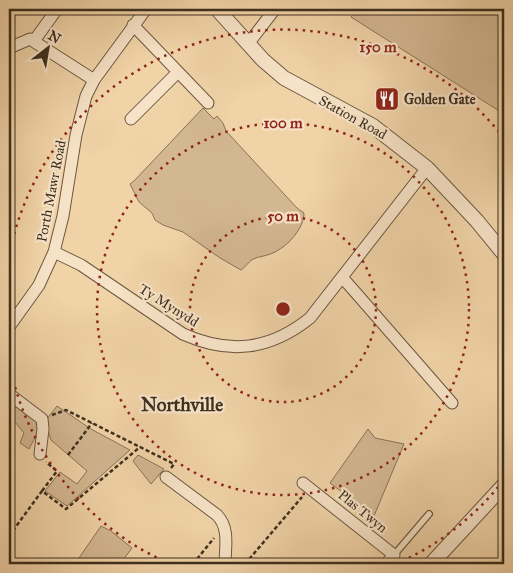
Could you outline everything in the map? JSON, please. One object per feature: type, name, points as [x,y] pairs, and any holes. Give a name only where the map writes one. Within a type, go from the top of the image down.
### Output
[{"type":"street","points":[[34,40],[57,9]]},
{"type":"street","name":"Porth Mawr Road","points":[[9,327],[39,285],[54,252],[63,216],[82,109],[94,80],[146,9]]},
{"type":"street","name":"Station Road","points":[[217,9],[248,44],[284,78],[373,126],[426,168],[477,221],[504,254]]},
{"type":"street","points":[[248,44],[275,9]]},
{"type":"street","points":[[134,25],[208,103]]},
{"type":"street","points":[[9,48],[27,40],[34,40],[94,80]]},
{"type":"street","points":[[131,119],[178,72]]},
{"type":"street","name":"Ty Mynydd","points":[[54,252],[81,265],[182,334],[196,340],[228,346],[258,345],[274,341],[288,334],[310,318],[426,168]]},
{"type":"street","points":[[342,277],[452,403]]},
{"type":"street","points":[[9,394],[42,419],[43,429],[40,454]]},
{"type":"street","points":[[166,477],[217,515],[224,524],[225,564]]},
{"type":"street","name":"Plas Twyn","points":[[306,485],[394,555]]},
{"type":"street","points":[[431,564],[504,485]]},
{"type":"street","points":[[386,564],[394,555]]},
{"type":"lane","points":[[394,555],[429,514]]},
{"type":"path","points":[[42,419],[66,410],[174,464],[166,477]]},
{"type":"path","points":[[68,454],[92,423]]},
{"type":"path","points":[[42,491],[66,509],[140,447]]},
{"type":"path","points":[[9,536],[57,471],[40,454]]},
{"type":"path","points":[[245,564],[306,485]]},
{"type":"path","points":[[193,564],[224,524]]},
{"type":"shaded area","points":[[357,9],[504,9],[504,114],[351,17]]},
{"type":"shaded area","points":[[203,108],[214,119],[217,116],[223,123],[226,131],[297,208],[304,213],[299,230],[285,245],[272,253],[253,259],[241,270],[183,232],[155,220],[152,213],[139,202],[130,184]]},
{"type":"shaded area","points":[[9,400],[38,421],[40,428],[29,449],[20,443],[24,433],[9,418]]},
{"type":"shaded area","points":[[57,406],[91,429],[130,450],[67,506],[45,491],[60,472],[77,484],[87,471],[51,440],[45,421]]},
{"type":"shaded area","points":[[368,429],[375,438],[404,444],[374,516],[330,483]]},
{"type":"shaded area","points":[[138,455],[164,469],[151,484],[133,461]]},
{"type":"shaded area","points":[[101,526],[111,531],[132,548],[120,564],[88,564],[79,558]]},
{"type":"place","name":"Golden Gate","points":[[387,99]]},
{"type":"district","name":"Northville","points":[[182,404]]}]
